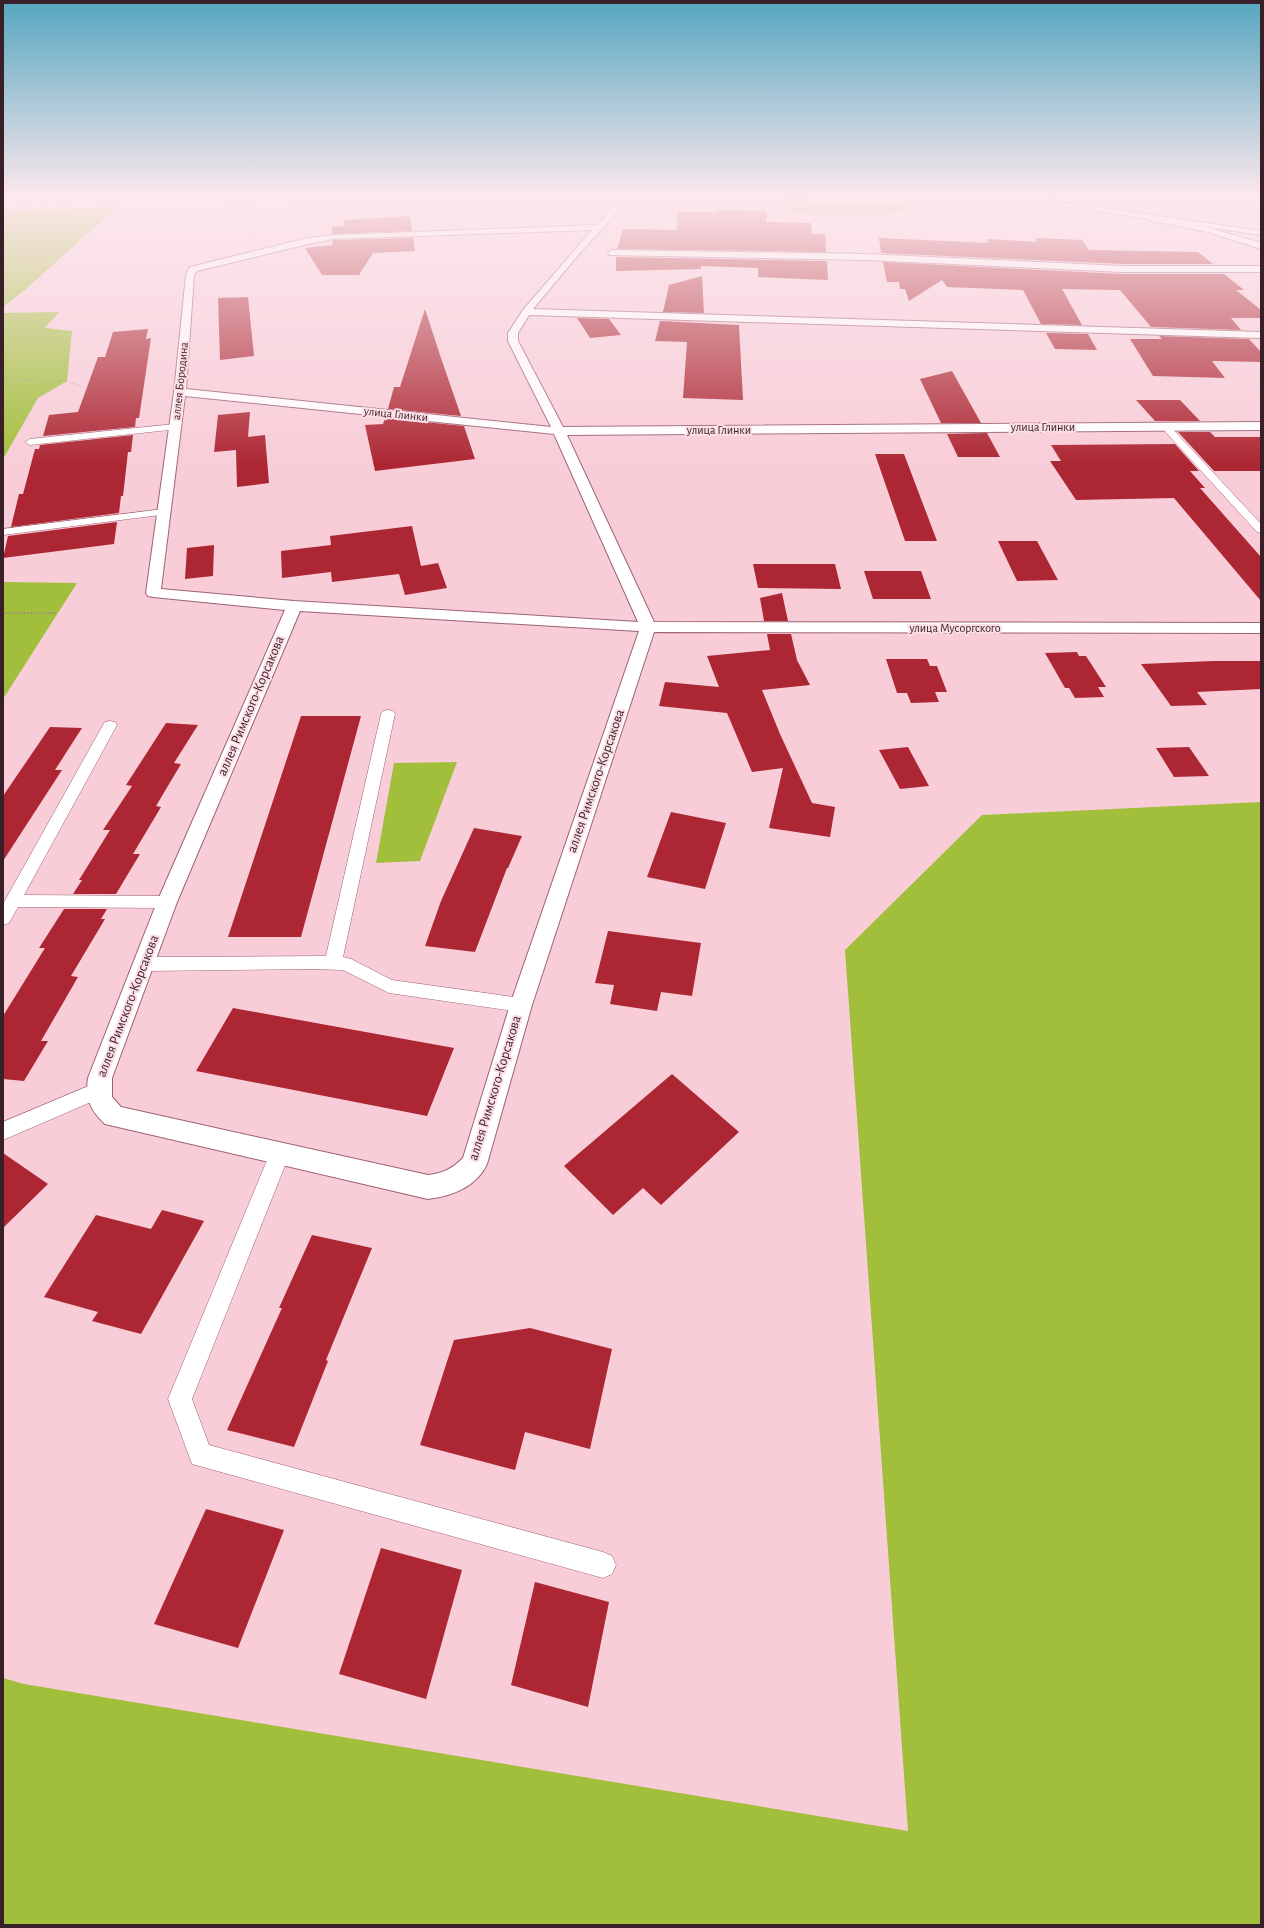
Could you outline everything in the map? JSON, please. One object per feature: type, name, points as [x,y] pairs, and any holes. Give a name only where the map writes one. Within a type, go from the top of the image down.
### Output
[{"type":"street","name":"аллея Бородина","points":[[189,285],[180,392],[153,592],[294,606]]},
{"type":"street","points":[[294,606],[648,627],[559,431],[514,341],[513,333],[526,312],[549,285]]},
{"type":"street","points":[[526,312],[1261,335]]},
{"type":"street","name":"улица Глинки","points":[[180,392],[559,431],[1261,426]]},
{"type":"street","name":"аллея Римского-Корсакова","points":[[294,606],[167,902],[100,1078],[98,1090],[100,1104],[114,1116],[428,1187],[446,1185],[462,1177],[474,1164],[521,1005],[648,627]]},
{"type":"street","name":"улица Мусоргского","points":[[648,627],[1261,628]]},
{"type":"lane","points":[[1165,426],[1261,530]]},
{"type":"lane","points":[[30,442],[175,427]]},
{"type":"lane","points":[[3,532],[164,512]]},
{"type":"lane","points":[[333,963],[388,714]]},
{"type":"lane","points":[[3,919],[110,725]]},
{"type":"lane","points":[[13,900],[167,902]]},
{"type":"lane","points":[[144,964],[345,964],[389,986],[521,1005]]},
{"type":"lane","points":[[3,1131],[98,1090]]},
{"type":"lane","points":[[280,1153],[180,1399],[201,1456],[603,1565]]},
{"type":"path","points":[[3,380],[67,381],[80,386]]},
{"type":"path","points":[[3,612],[56,613]]},
{"type":"green space","points":[[3,285],[30,285],[27,288],[3,307]]},
{"type":"green space","points":[[59,312],[45,328],[72,331],[67,381],[38,398],[3,459],[3,313]]},
{"type":"green space","points":[[3,582],[77,583],[3,699]]},
{"type":"green space","points":[[457,762],[420,861],[376,863],[394,763]]},
{"type":"green space","points":[[1261,802],[1261,1925],[3,1925],[3,1678],[24,1684],[908,1831],[845,950],[982,815]]},
{"type":"building","points":[[669,285],[702,285],[704,313],[663,312]]},
{"type":"building","points":[[899,285],[934,285],[909,301],[905,289],[900,289]]},
{"type":"building","points":[[946,285],[1238,285],[1244,290],[1236,290],[1261,310],[1261,318],[1231,318],[1241,330],[1151,327],[1120,290],[1062,289],[1082,325],[1041,324],[1023,290],[947,287]]},
{"type":"building","points":[[248,297],[254,356],[220,360],[218,298]]},
{"type":"building","points":[[425,309],[461,416],[388,409],[394,387],[400,387]]},
{"type":"building","points":[[577,318],[609,319],[621,335],[590,338]]},
{"type":"building","points":[[660,321],[739,325],[743,400],[683,398],[687,342],[655,341]]},
{"type":"building","points":[[148,329],[146,339],[151,338],[139,418],[136,418],[135,427],[43,436],[49,415],[78,412],[98,357],[105,357],[113,332]]},
{"type":"building","points":[[1046,333],[1088,334],[1097,350],[1055,349]]},
{"type":"building","points":[[1159,336],[1249,339],[1261,352],[1261,362],[1212,361],[1225,378],[1153,376],[1130,339],[1162,339]]},
{"type":"building","points":[[952,371],[981,423],[941,423],[920,379]]},
{"type":"building","points":[[1136,400],[1180,400],[1200,421],[1155,421]]},
{"type":"building","points":[[250,412],[248,437],[265,435],[269,483],[237,487],[236,450],[214,452],[218,415]]},
{"type":"building","points":[[385,418],[464,426],[475,459],[375,471],[365,425],[383,424]]},
{"type":"building","points":[[1178,432],[1210,432],[1215,437],[1261,437],[1261,471],[1214,471]]},
{"type":"building","points":[[987,433],[1000,457],[958,457],[947,434]]},
{"type":"building","points":[[133,435],[131,452],[128,452],[123,496],[121,496],[119,513],[11,527],[19,494],[23,494],[35,449],[39,449],[40,445]]},
{"type":"building","points":[[1175,444],[1199,471],[1190,471],[1205,488],[1200,488],[1261,557],[1261,601],[1174,498],[1076,500],[1050,461],[1061,461],[1051,445]]},
{"type":"building","points":[[875,454],[904,454],[937,541],[905,541]]},
{"type":"building","points":[[117,522],[114,544],[3,558],[8,536]]},
{"type":"building","points":[[412,526],[421,566],[438,563],[447,588],[405,595],[399,574],[332,582],[331,572],[282,578],[281,551],[331,545],[330,536]]},
{"type":"building","points":[[998,541],[1037,541],[1058,580],[1017,581]]},
{"type":"building","points":[[214,545],[213,576],[185,579],[187,548]]},
{"type":"building","points":[[753,564],[835,564],[841,589],[758,588]]},
{"type":"building","points":[[864,571],[921,571],[931,599],[873,599]]},
{"type":"building","points":[[782,593],[788,621],[764,621],[760,598]]},
{"type":"building","points":[[767,634],[791,634],[797,660],[810,685],[762,690],[780,734],[812,803],[835,807],[830,837],[769,828],[783,768],[752,772],[727,713],[659,706],[665,682],[719,687],[707,656],[770,650]]},
{"type":"building","points":[[1077,652],[1079,656],[1086,656],[1106,687],[1098,687],[1104,697],[1075,698],[1069,688],[1065,688],[1045,653]]},
{"type":"building","points":[[886,659],[927,659],[930,666],[937,666],[947,692],[935,692],[939,702],[911,703],[907,693],[897,693]]},
{"type":"building","points":[[1261,661],[1261,689],[1197,692],[1207,705],[1171,706],[1141,664]]},
{"type":"building","points":[[301,716],[361,716],[301,937],[228,937]]},
{"type":"building","points":[[166,723],[198,725],[174,763],[181,764],[156,806],[161,807],[133,854],[140,854],[116,894],[73,894],[82,880],[79,880],[110,830],[103,830],[132,786],[126,785]]},
{"type":"building","points":[[50,727],[82,728],[55,770],[62,770],[3,861],[3,796]]},
{"type":"building","points":[[908,747],[929,786],[900,789],[879,750]]},
{"type":"building","points":[[1189,747],[1209,776],[1174,777],[1156,748]]},
{"type":"building","points":[[671,812],[726,823],[705,889],[647,877]]},
{"type":"building","points":[[474,828],[522,836],[507,868],[475,952],[425,946],[441,901]]},
{"type":"building","points":[[64,909],[107,909],[101,919],[105,919],[71,976],[78,977],[41,1041],[48,1041],[24,1081],[3,1079],[3,1016],[45,948],[39,948]]},
{"type":"building","points":[[608,931],[701,943],[692,996],[661,992],[657,1011],[610,1004],[614,985],[595,983]]},
{"type":"building","points":[[233,1008],[454,1048],[427,1116],[196,1071]]},
{"type":"building","points":[[672,1074],[739,1132],[661,1205],[643,1188],[613,1215],[564,1166]]},
{"type":"building","points":[[3,1153],[48,1184],[3,1228]]},
{"type":"building","points":[[162,1210],[204,1221],[141,1334],[92,1321],[98,1312],[44,1297],[96,1215],[151,1229]]},
{"type":"building","points":[[312,1235],[372,1248],[326,1360],[328,1361],[294,1447],[227,1430],[282,1308],[279,1308]]},
{"type":"building","points":[[530,1328],[612,1349],[590,1449],[525,1432],[515,1470],[420,1445],[454,1340]]},
{"type":"building","points":[[206,1509],[284,1530],[238,1648],[154,1624]]},
{"type":"building","points":[[381,1548],[462,1570],[426,1699],[339,1674]]},
{"type":"building","points":[[535,1582],[609,1602],[588,1707],[511,1685]]}]
